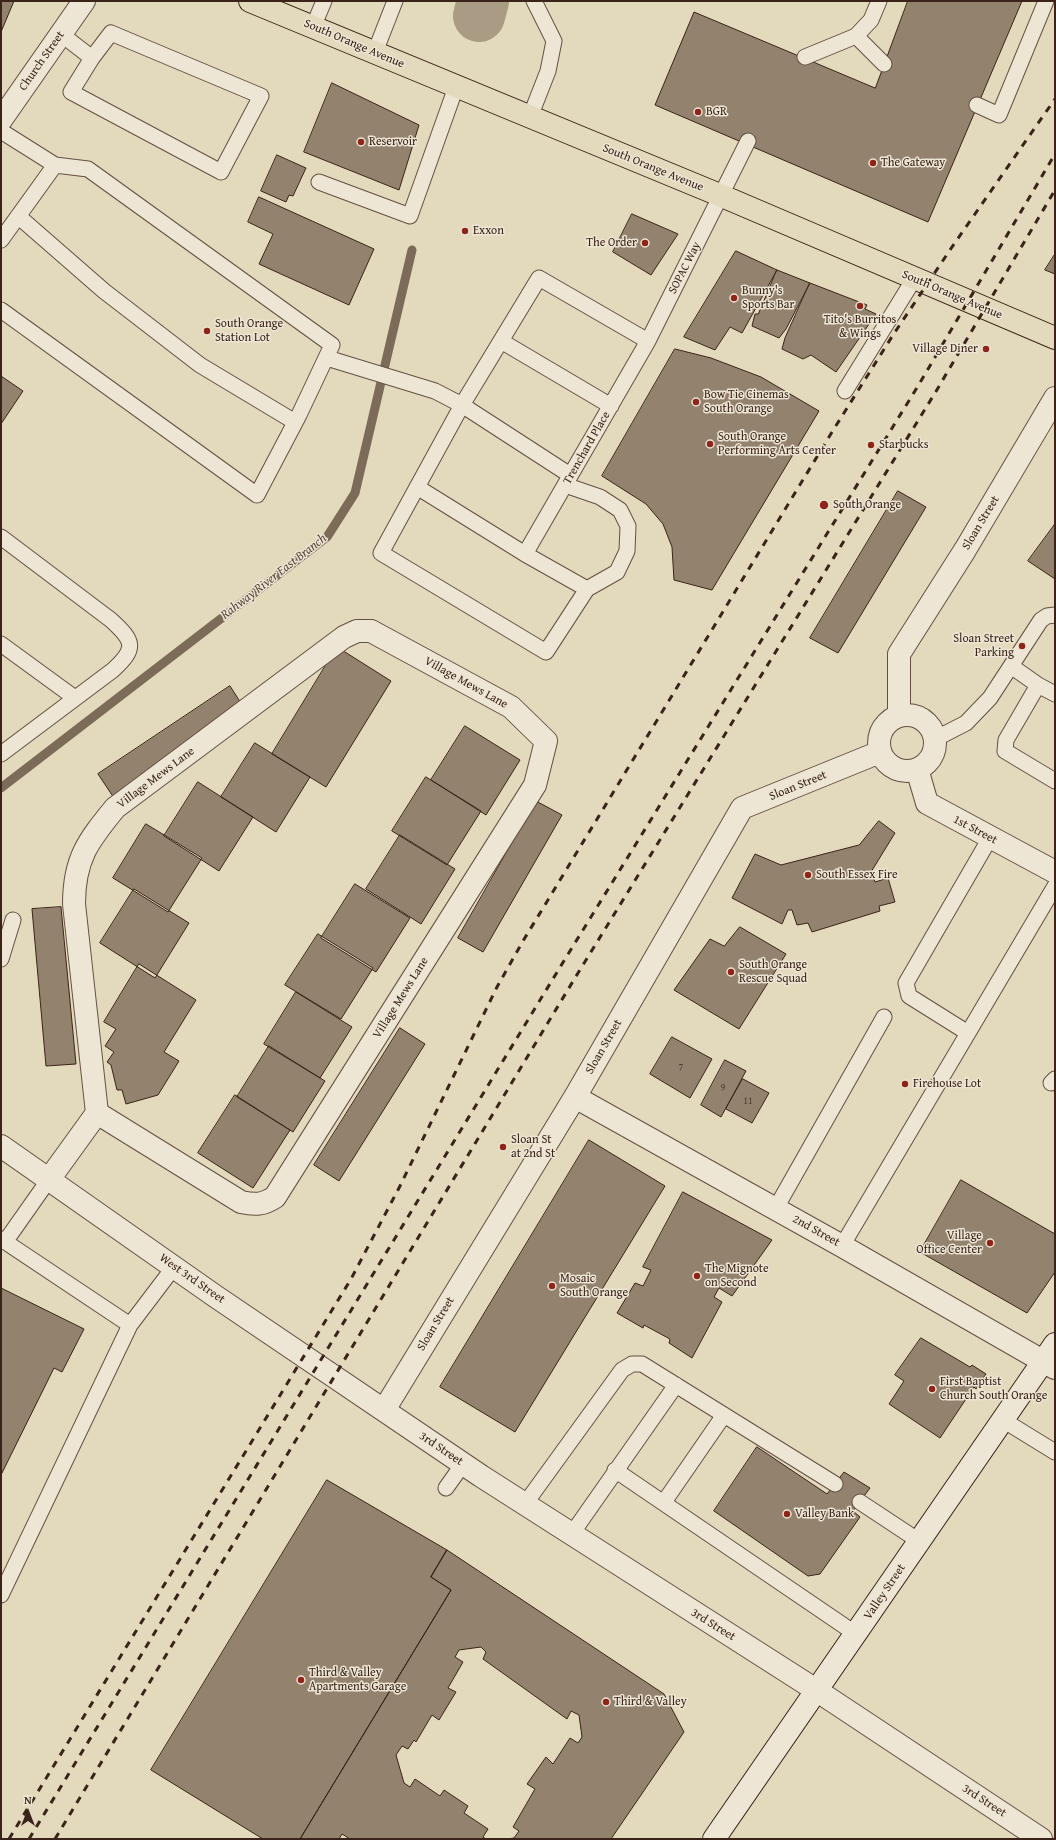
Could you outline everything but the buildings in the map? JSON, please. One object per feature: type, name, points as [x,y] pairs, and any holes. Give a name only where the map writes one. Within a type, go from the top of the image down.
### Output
[{"type":"main road","name":"South Orange Avenue","points":[[250,1],[722,196],[1055,338]]},
{"type":"street","name":"Church Street","points":[[2,119],[84,1]]},
{"type":"street","name":"Sloan Street","points":[[900,716],[899,654],[969,543],[1055,398]]},
{"type":"street","name":"Village Mews Lane","points":[[357,631],[371,631],[511,707],[546,741],[535,785],[275,1197],[265,1204],[241,1202],[97,1113],[74,904],[74,886],[78,865],[90,839],[115,808],[344,637],[357,631]]},
{"type":"street","points":[[900,716],[913,716],[922,720],[930,726],[935,740],[933,754],[928,762],[918,769],[902,771],[893,768],[886,763],[880,752],[879,738],[882,729],[887,722],[900,716]]},
{"type":"street","name":"Sloan Street","points":[[384,1410],[575,1097],[742,808],[880,752]]},
{"type":"street","name":"1st Street","points":[[918,769],[927,803],[1055,872]]},
{"type":"street","name":"2nd Street","points":[[575,1097],[842,1246],[1051,1357]]},
{"type":"street","points":[[50,1178],[97,1113]]},
{"type":"street","name":"West 3rd Street","points":[[1,1146],[50,1178],[174,1267],[384,1410]]},
{"type":"street","name":"Valley Street","points":[[714,1839],[1003,1420],[1051,1357]]},
{"type":"street","name":"3rd Street","points":[[384,1410],[571,1535],[816,1690],[1041,1839]]},
{"type":"lane","points":[[313,27],[324,1]]},
{"type":"lane","points":[[375,52],[395,1]]},
{"type":"lane","points":[[530,117],[548,71],[554,41],[534,1]]},
{"type":"lane","points":[[805,57],[856,36],[871,20],[879,1]]},
{"type":"lane","points":[[977,105],[999,114],[1046,1]]},
{"type":"lane","points":[[111,33],[262,96],[221,172],[71,92],[92,58],[111,33]]},
{"type":"lane","points":[[61,34],[92,58]]},
{"type":"lane","points":[[856,36],[884,64]]},
{"type":"lane","points":[[319,182],[410,216],[456,87]]},
{"type":"lane","points":[[1,310],[257,495],[327,358],[332,345],[88,169],[55,165],[2,119]]},
{"type":"lane","name":"SOPAC Way","points":[[648,341],[722,196],[748,141]]},
{"type":"lane","points":[[1,240],[55,165]]},
{"type":"lane","points":[[18,216],[104,291],[200,365],[295,422]]},
{"type":"lane","points":[[327,358],[435,391],[462,405],[568,480],[600,497],[620,510],[628,526],[627,551],[617,572],[586,589],[546,652],[381,553],[462,405],[538,278],[648,341]]},
{"type":"lane","points":[[844,391],[914,279]]},
{"type":"lane","points":[[501,340],[611,406]]},
{"type":"lane","name":"Trenchard Place","points":[[525,554],[648,341]]},
{"type":"lane","points":[[417,486],[525,554],[586,589]]},
{"type":"lane","points":[[1,537],[124,631],[129,639],[130,651],[125,659],[1,754]]},
{"type":"lane","points":[[935,740],[966,723],[990,698],[1041,620],[1047,616],[1055,615]]},
{"type":"lane","points":[[1,644],[75,698]]},
{"type":"lane","points":[[1011,666],[1055,694]]},
{"type":"lane","points":[[1038,684],[1006,740],[1005,751],[1055,781]]},
{"type":"lane","points":[[968,1033],[909,996],[906,983],[990,838]]},
{"type":"lane","points":[[842,1246],[1055,886]]},
{"type":"lane","points":[[1,959],[13,920]]},
{"type":"lane","points":[[776,1208],[884,1017]]},
{"type":"lane","points":[[50,1178],[3,1240],[130,1325]]},
{"type":"lane","points":[[1,1594],[5,1578],[130,1325],[174,1267]]},
{"type":"lane","points":[[525,1504],[622,1370],[632,1364],[642,1364],[835,1484]]},
{"type":"lane","points":[[571,1535],[676,1385]]},
{"type":"lane","points":[[664,1502],[724,1414]]},
{"type":"lane","points":[[1003,1420],[1055,1452]]},
{"type":"lane","points":[[446,1488],[463,1464]]},
{"type":"lane","points":[[616,1470],[856,1634]]},
{"type":"lane","points":[[860,1502],[919,1541]]},
{"type":"waterway","name":"Rahway River East Branch","points":[[479,16],[483,1]]},
{"type":"waterway","name":"Rahway River East Branch","points":[[1,788],[327,537],[355,493],[412,250]]},
{"type":"railway","points":[[9,1839],[351,1279],[400,1186],[497,987],[523,941],[832,432],[893,335],[1055,99]]},
{"type":"railway","points":[[29,1839],[562,964],[918,386],[1055,154]]},
{"type":"railway","points":[[55,1839],[578,973],[935,393],[1055,190]]},
{"type":"place","name":"BGR","points":[[698,112]]},
{"type":"place","name":"Reservoir","points":[[361,142]]},
{"type":"place","name":"The Gateway","points":[[873,163]]},
{"type":"place","name":"Exxon","points":[[465,231]]},
{"type":"place","name":"The Order","points":[[645,243]]},
{"type":"place","name":"Bunny's Sports Bar","points":[[734,298]]},
{"type":"place","name":"Tito's Burritos & Wings","points":[[860,306]]},
{"type":"place","name":"South Orange Station Lot","points":[[207,331]]},
{"type":"place","name":"Village Diner","points":[[986,349]]},
{"type":"place","name":"Bow Tie Cinemas South Orange","points":[[696,402]]},
{"type":"place","name":"South Orange Performing Arts Center","points":[[710,444]]},
{"type":"place","name":"Starbucks","points":[[871,445]]},
{"type":"place","name":"South Orange","points":[[824,505]]},
{"type":"place","name":"Sloan Street Parking","points":[[1022,646]]},
{"type":"place","name":"South Essex Fire","points":[[808,875]]},
{"type":"place","name":"South Orange Rescue Squad","points":[[731,972]]},
{"type":"place","name":"Firehouse Lot","points":[[905,1084]]},
{"type":"place","name":"Sloan St at 2nd St","points":[[503,1147]]},
{"type":"place","name":"Village Office Center","points":[[990,1243]]},
{"type":"place","name":"The Mignote on Second","points":[[697,1276]]},
{"type":"place","name":"Mosaic South Orange","points":[[552,1286]]},
{"type":"place","name":"First Baptist Church South Orange","points":[[932,1389]]},
{"type":"place","name":"Valley Bank","points":[[787,1514]]},
{"type":"place","name":"Third & Valley Apartments Garage","points":[[301,1680]]},
{"type":"place","name":"Third & Valley","points":[[606,1702]]}]
